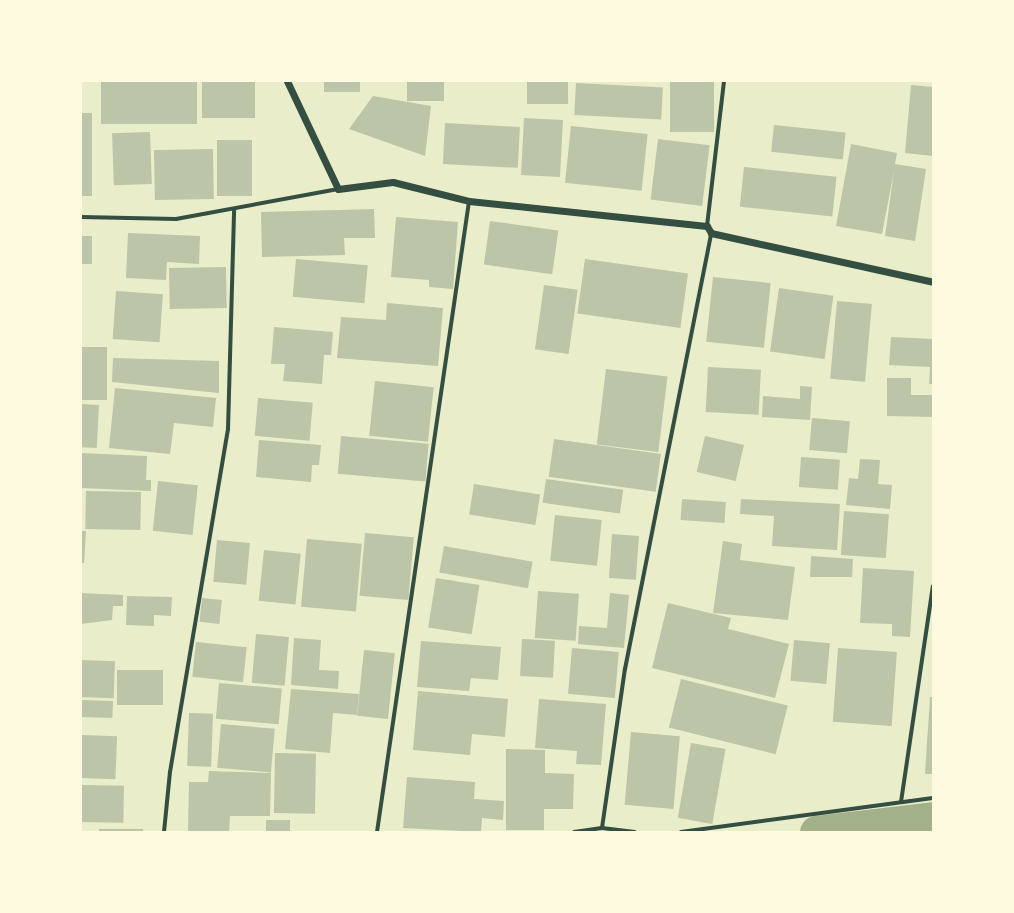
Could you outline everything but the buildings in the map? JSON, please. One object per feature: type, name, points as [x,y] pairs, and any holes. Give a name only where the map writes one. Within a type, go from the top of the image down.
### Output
[{"type":"street","points":[[287,81],[338,189]]},
{"type":"street","points":[[602,828],[625,669],[711,233],[707,226],[724,81]]},
{"type":"street","points":[[81,217],[176,219],[234,210],[338,189],[393,182],[470,201],[707,226]]},
{"type":"street","points":[[377,832],[470,201]]},
{"type":"street","points":[[164,832],[170,772],[228,429],[234,210]]},
{"type":"street","points":[[711,233],[933,282]]},
{"type":"street","points":[[901,802],[933,586]]},
{"type":"street","points":[[681,832],[933,798]]},
{"type":"street","points":[[574,832],[602,828],[635,832]]},
{"type":"waterway","points":[[816,832],[933,818]]}]
